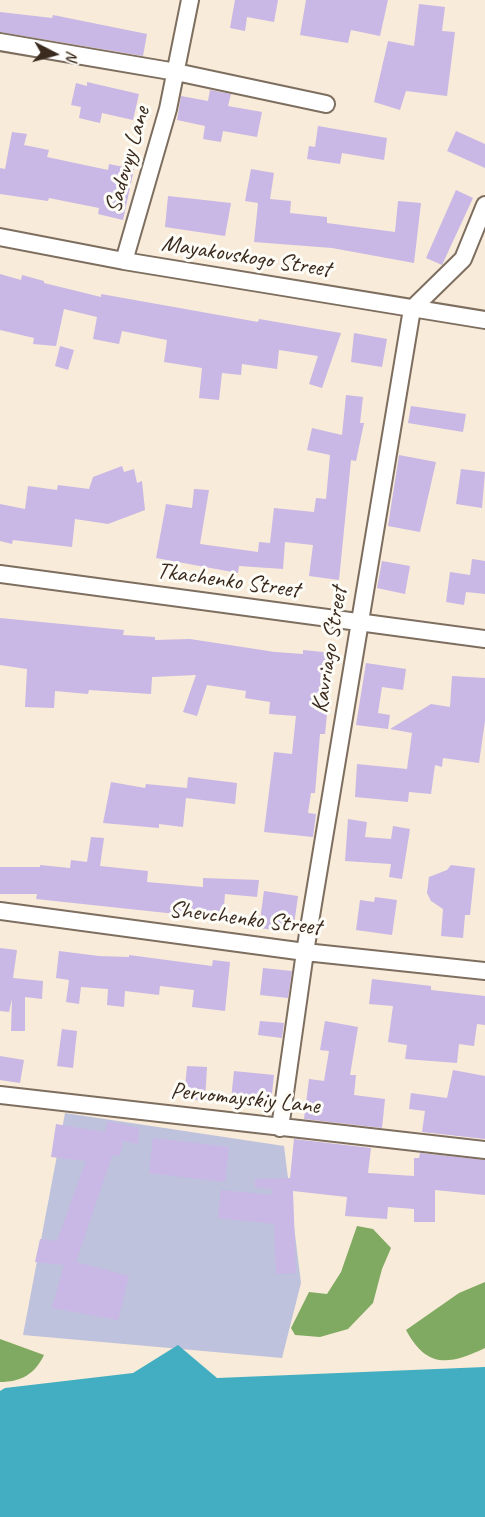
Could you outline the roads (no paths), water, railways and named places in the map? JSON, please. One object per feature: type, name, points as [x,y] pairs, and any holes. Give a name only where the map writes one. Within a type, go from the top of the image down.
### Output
[{"type":"street","name":"Sadovyy Lane","points":[[124,261],[168,108],[190,0]]},
{"type":"street","points":[[0,42],[176,72],[326,104]]},
{"type":"street","points":[[412,309],[463,259],[485,206]]},
{"type":"street","name":"Mayakovskogo Street","points":[[0,237],[124,261],[485,320]]},
{"type":"street","name":"Kavriago Street","points":[[280,1128],[305,952],[358,623],[412,309]]},
{"type":"street","name":"Tkachenko Street","points":[[0,574],[485,639]]},
{"type":"street","name":"Shevchenko Street","points":[[0,911],[305,952],[485,971]]},
{"type":"street","name":"Pervomayskiy Lane","points":[[0,1095],[485,1150]]},
{"type":"water","points":[[178,1345],[217,1378],[485,1367],[485,1517],[0,1517],[0,1391],[5,1388],[133,1373]]}]
